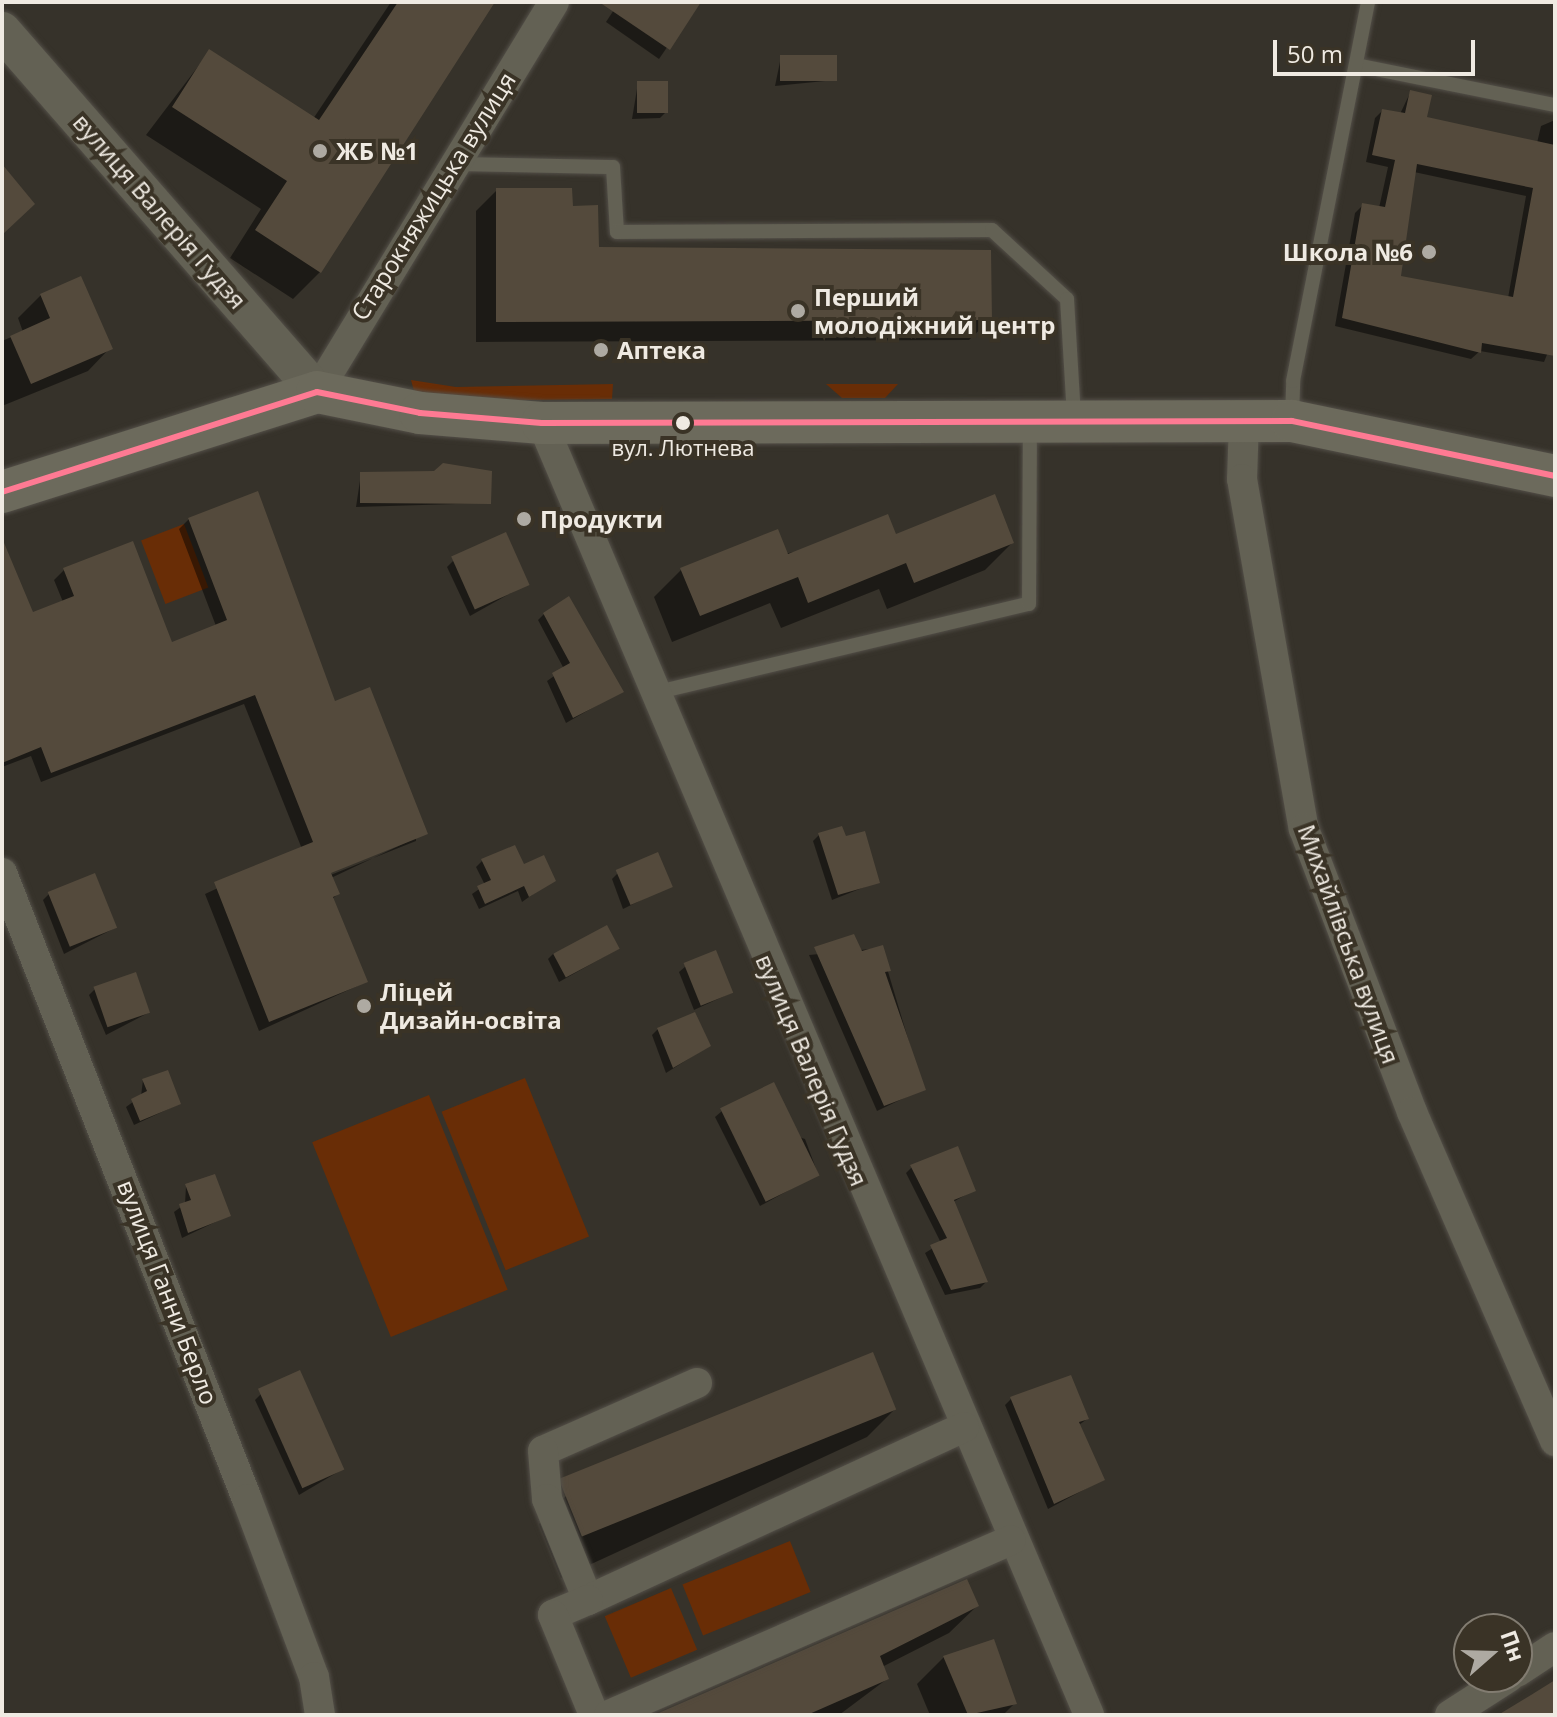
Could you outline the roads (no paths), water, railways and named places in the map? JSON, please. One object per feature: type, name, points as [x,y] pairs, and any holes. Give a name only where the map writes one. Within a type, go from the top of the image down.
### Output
[{"type":"main road","points":[[2,492],[317,392],[420,413],[542,423],[1030,417],[1292,421],[1555,476]]},
{"type":"street","name":"Старокняжицька вулиця","points":[[317,392],[450,164],[554,2]]},
{"type":"street","name":"вулиця Валерія Гудзя","points":[[2,31],[317,392]]},
{"type":"street","name":"Михайлівська вулиця","points":[[1244,420],[1242,479],[1304,829],[1412,1112],[1555,1441]]},
{"type":"street","name":"вулиця Валерія Гудзя","points":[[542,423],[1082,1713]]},
{"type":"street","name":"вулиця Ганни Берло","points":[[2,873],[247,1499],[314,1677],[320,1715]]},
{"type":"street","points":[[588,1600],[547,1499],[543,1451],[697,1383]]},
{"type":"street","points":[[594,1715],[553,1615],[964,1427]]},
{"type":"street","points":[[609,1715],[1011,1540]]},
{"type":"street","points":[[1533,1661],[1555,1647]]},
{"type":"street","points":[[1450,1715],[1484,1693]]},
{"type":"lane","points":[[1292,421],[1293,381],[1368,2]]},
{"type":"lane","points":[[1356,65],[1555,105]]},
{"type":"lane","points":[[450,164],[613,167],[617,232],[992,230],[1067,299],[1074,417]]},
{"type":"lane","points":[[653,693],[1029,604],[1030,417]]},
{"type":"place","name":"ЖБ №1","points":[[320,151]]},
{"type":"place","name":"Школа №6","points":[[1429,252]]},
{"type":"place","name":"Перший молодіжний центр","points":[[798,311]]},
{"type":"place","name":"Аптека","points":[[601,350]]},
{"type":"place","name":"вул. Лютнева","points":[[683,423]]},
{"type":"place","name":"Продукти","points":[[524,519]]},
{"type":"place","name":"Ліцей Дизайн-освіта","points":[[364,1006]]}]
